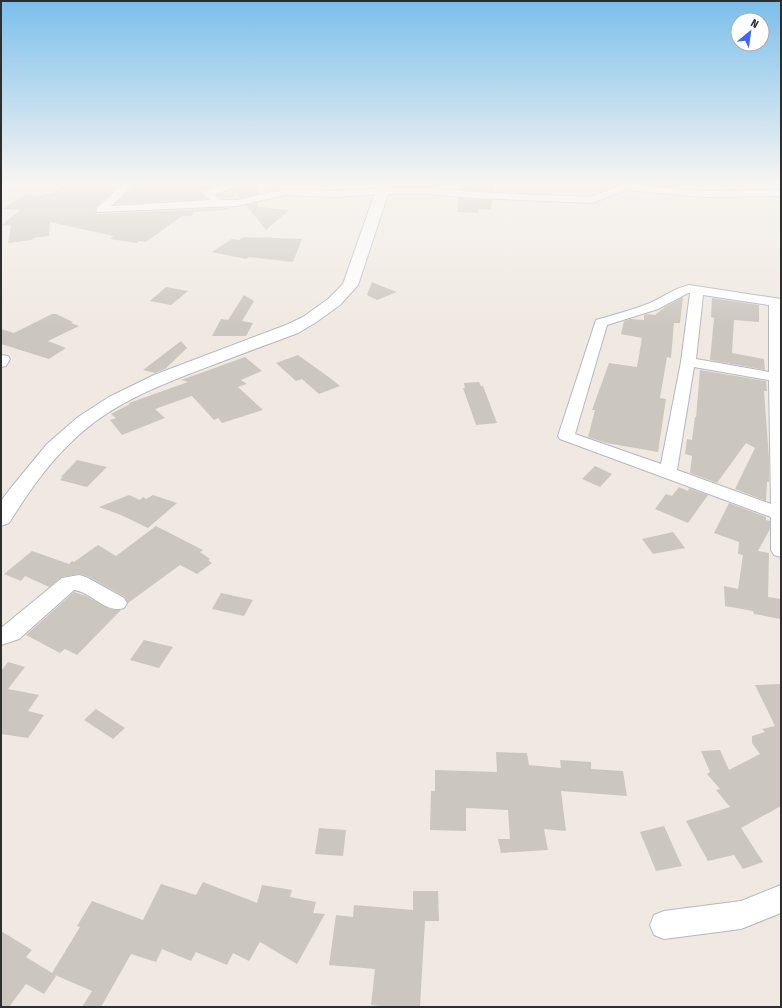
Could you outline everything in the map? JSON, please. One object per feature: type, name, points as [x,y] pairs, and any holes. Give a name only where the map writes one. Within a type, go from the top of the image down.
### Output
[{"type":"street","points":[[1,518],[29,476],[44,459],[75,428],[97,413],[160,379],[292,330],[334,302],[350,285],[369,231]]},
{"type":"street","points":[[780,514],[566,436],[600,323],[637,312],[662,302],[679,290],[697,290],[778,303],[781,550]]},
{"type":"street","points":[[668,472],[688,362],[697,290]]},
{"type":"street","points":[[1,359],[4,359],[1,363]]},
{"type":"street","points":[[688,362],[779,377]]},
{"type":"street","points":[[1,636],[11,633],[69,583],[79,582],[117,603]]},
{"type":"street","points":[[664,925],[741,915],[781,899]]},
{"type":"building","points":[[10,231],[49,231],[49,236],[8,243]]},
{"type":"building","points":[[91,231],[161,231],[146,242],[139,241],[137,243],[110,239],[114,236]]},
{"type":"building","points":[[244,237],[302,239],[293,262],[249,257],[246,259],[212,252],[232,239],[239,240]]},
{"type":"building","points":[[372,282],[397,292],[377,300],[367,295]]},
{"type":"building","points":[[166,287],[188,291],[171,305],[150,301]]},
{"type":"building","points":[[244,295],[254,301],[242,321],[253,323],[246,336],[212,336],[221,319],[228,320]]},
{"type":"building","points":[[683,297],[680,323],[674,323],[671,358],[667,357],[660,398],[666,399],[658,452],[606,443],[588,437],[595,410],[592,410],[609,363],[637,367],[642,338],[621,334],[624,321],[630,319],[644,320],[644,315],[655,315],[665,307]]},
{"type":"building","points":[[712,298],[759,305],[759,322],[734,320],[732,353],[764,359],[765,370],[710,360],[714,318],[711,317]]},
{"type":"building","points":[[52,314],[56,314],[79,326],[48,341],[66,348],[49,359],[1,344],[1,329],[14,333]]},
{"type":"building","points":[[181,341],[187,348],[165,369],[155,373],[143,370]]},
{"type":"building","points":[[298,355],[340,386],[319,394],[302,379],[296,381],[276,363]]},
{"type":"building","points":[[245,357],[262,371],[241,380],[247,384],[238,387],[263,410],[222,423],[218,418],[214,420],[192,396],[155,409],[165,418],[122,435],[110,420],[116,418],[111,414],[130,404],[129,403],[188,382],[181,380]]},
{"type":"building","points":[[700,370],[766,381],[767,391],[764,391],[769,458],[769,482],[767,482],[766,501],[735,489],[755,448],[746,443],[717,483],[690,473],[692,456],[685,454],[687,439],[692,440],[696,417]]},
{"type":"building","points":[[479,382],[481,386],[483,386],[497,423],[476,425],[463,388],[465,388],[464,383]]},
{"type":"building","points":[[77,460],[107,467],[87,487],[60,480]]},
{"type":"building","points":[[595,466],[612,474],[600,487],[582,479]]},
{"type":"building","points":[[679,487],[688,491],[689,488],[708,495],[688,523],[655,509],[666,494],[672,496]]},
{"type":"building","points":[[129,495],[140,500],[143,497],[146,499],[153,495],[177,503],[148,528],[121,515],[99,507]]},
{"type":"building","points":[[729,503],[766,517],[766,520],[770,521],[770,529],[758,551],[769,553],[768,597],[781,599],[781,619],[754,614],[753,611],[725,606],[724,586],[738,589],[743,555],[738,554],[739,542],[714,533]]},
{"type":"building","points":[[156,526],[203,550],[200,552],[210,559],[208,560],[212,563],[197,574],[180,565],[128,603],[125,597],[87,576],[79,574],[62,577],[49,587],[25,576],[21,581],[4,574],[32,551],[69,564],[98,545],[116,556]]},
{"type":"building","points":[[673,532],[685,548],[653,554],[642,539]]},
{"type":"building","points":[[74,592],[86,596],[110,609],[121,610],[77,655],[65,649],[60,653],[26,635]]},
{"type":"building","points":[[221,593],[253,600],[244,616],[212,609]]},
{"type":"building","points":[[144,640],[173,647],[159,668],[130,660]]},
{"type":"building","points":[[8,662],[25,667],[8,689],[39,695],[28,711],[44,715],[28,738],[1,734],[1,671]]},
{"type":"building","points":[[781,684],[781,806],[741,828],[763,862],[743,869],[734,855],[708,861],[686,821],[730,807],[716,790],[720,789],[707,774],[710,772],[701,751],[720,750],[729,770],[760,754],[752,743],[752,736],[765,732],[762,729],[775,726],[755,685]]},
{"type":"building","points":[[96,709],[125,728],[113,739],[84,720]]},
{"type":"building","points":[[496,752],[527,753],[529,765],[561,768],[560,760],[591,762],[591,769],[623,771],[627,796],[561,791],[566,831],[544,829],[548,850],[501,853],[498,839],[510,839],[508,810],[466,808],[466,831],[430,830],[431,791],[435,791],[435,770],[497,772]]},
{"type":"building","points":[[664,826],[682,866],[656,871],[640,832]]},
{"type":"building","points":[[319,828],[346,830],[343,856],[315,854]]},
{"type":"building","points":[[203,882],[257,903],[262,885],[292,890],[290,897],[316,902],[313,913],[325,914],[297,964],[260,942],[249,961],[233,953],[227,965],[196,952],[191,961],[162,949],[156,962],[131,954],[101,1007],[82,1007],[92,991],[55,975],[56,976],[44,994],[26,984],[9,1007],[1,1007],[1,931],[32,950],[26,957],[52,973],[80,927],[77,926],[92,901],[143,920],[161,884],[196,895]]},
{"type":"building","points":[[413,891],[438,891],[439,921],[425,921],[420,1007],[389,1007],[371,1005],[375,969],[329,965],[336,915],[353,917],[354,905],[413,910]]}]
